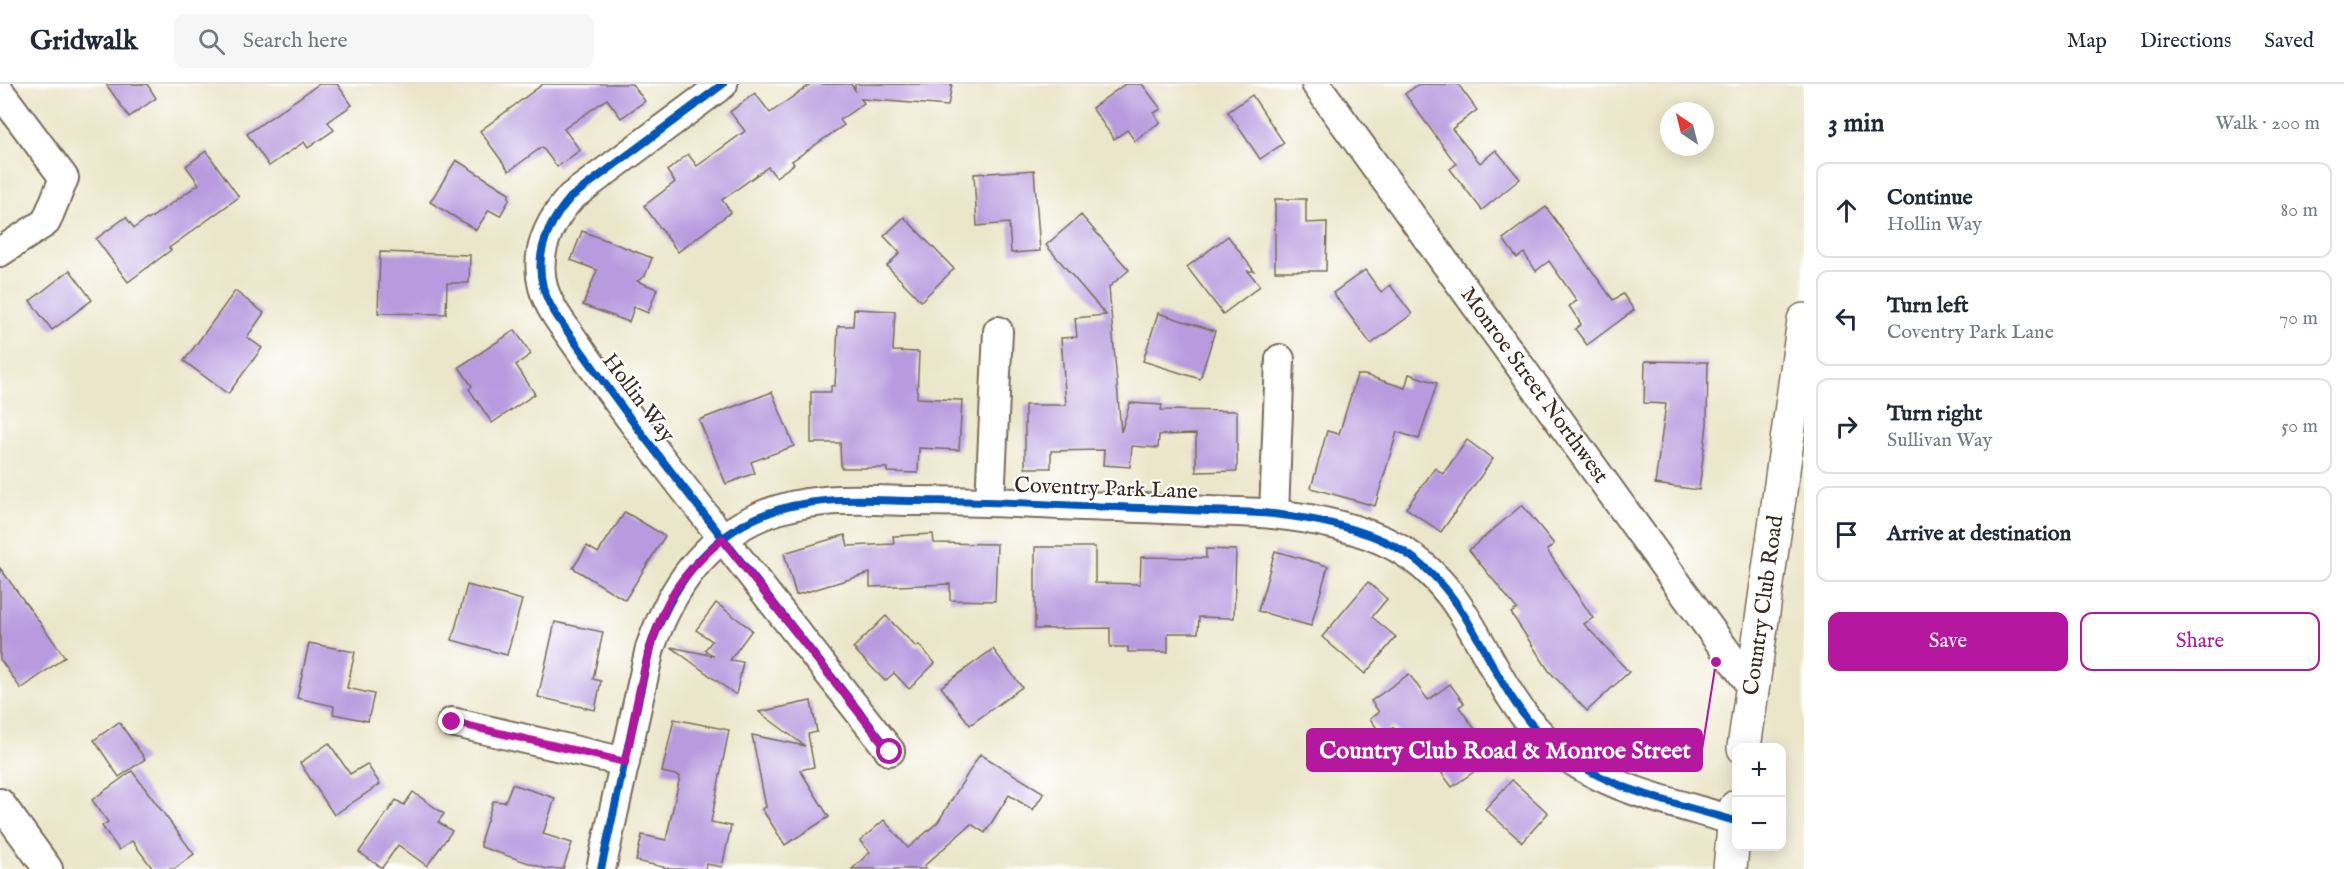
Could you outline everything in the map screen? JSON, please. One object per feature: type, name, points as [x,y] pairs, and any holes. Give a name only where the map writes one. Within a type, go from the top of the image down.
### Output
[{"type":"main road","name":"Country Club Road","points":[[1745,743],[1799,384],[1804,320]]},
{"type":"main road","points":[[1730,869],[1732,851]]},
{"type":"street","name":"Hollin Way","points":[[723,84],[572,197],[556,214],[544,238],[540,266],[543,287],[551,308],[609,391],[890,752]]},
{"type":"street","name":"Monroe Street Northwest","points":[[1316,84],[1752,687]]},
{"type":"street","points":[[0,92],[64,178],[46,222],[0,252]]},
{"type":"street","points":[[990,502],[998,331]]},
{"type":"street","points":[[1274,514],[1281,359]]},
{"type":"street","name":"Coventry Park Lane","points":[[601,869],[650,648],[662,616],[676,589],[694,565],[722,539],[760,516],[792,505],[825,499],[990,502],[1274,514],[1367,534],[1397,547],[1424,567],[1448,590],[1467,616],[1515,703],[1543,737],[1568,759],[1596,775],[1627,788],[1732,813]]},
{"type":"street","points":[[452,722],[625,762]]},
{"type":"street","points":[[0,803],[48,869]]},
{"type":"building","points":[[106,84],[147,84],[156,98],[129,117]]},
{"type":"building","points":[[319,84],[337,84],[352,105],[328,122],[334,130],[308,148],[304,142],[269,166],[247,134]]},
{"type":"building","points":[[543,84],[632,84],[645,101],[621,118],[607,99],[564,129],[580,150],[557,167],[542,147],[509,171],[480,131]]},
{"type":"building","points":[[811,84],[851,84],[855,90],[855,84],[952,84],[948,106],[861,99],[864,103],[840,120],[844,125],[792,161],[794,164],[776,177],[768,167],[722,200],[731,212],[678,252],[644,206],[675,182],[667,171],[688,154],[697,166],[745,131],[730,112],[755,93],[770,113]]},
{"type":"building","points":[[1125,84],[1142,84],[1161,109],[1154,113],[1160,122],[1135,141],[1127,130],[1114,139],[1092,108]]},
{"type":"building","points":[[1419,84],[1458,84],[1477,110],[1452,129],[1480,163],[1496,150],[1520,179],[1482,210],[1450,169],[1456,164],[1405,94]]},
{"type":"building","points":[[1252,95],[1284,143],[1260,159],[1228,112]]},
{"type":"building","points":[[206,151],[239,197],[169,248],[171,250],[128,282],[96,239],[126,217],[134,228],[199,184],[186,166]]},
{"type":"building","points":[[456,160],[509,193],[509,200],[500,216],[489,210],[476,230],[430,202]]},
{"type":"building","points":[[1034,170],[1040,251],[1011,253],[1009,223],[977,226],[974,174]]},
{"type":"building","points":[[1275,199],[1306,199],[1306,223],[1327,222],[1326,271],[1275,271]]},
{"type":"building","points":[[1546,207],[1613,300],[1623,294],[1634,310],[1587,345],[1575,329],[1581,324],[1569,306],[1577,301],[1549,261],[1536,271],[1524,253],[1517,258],[1503,239]]},
{"type":"building","points":[[1081,215],[1129,270],[1109,287],[1121,432],[1130,403],[1162,405],[1161,410],[1237,411],[1237,471],[1196,472],[1196,434],[1159,435],[1158,448],[1132,446],[1130,467],[1103,465],[1104,450],[1051,451],[1051,468],[1025,468],[1025,405],[1066,405],[1061,338],[1077,337],[1075,318],[1106,315],[1046,245]]},
{"type":"building","points":[[904,217],[954,269],[921,301],[887,266],[900,253],[884,236]]},
{"type":"building","points":[[582,231],[652,258],[645,276],[637,281],[657,289],[648,313],[634,307],[629,322],[583,305],[597,270],[571,260]]},
{"type":"building","points":[[1228,236],[1254,271],[1248,271],[1260,286],[1223,314],[1187,267]]},
{"type":"building","points":[[380,252],[470,255],[469,283],[447,283],[446,314],[378,313]]},
{"type":"building","points":[[70,270],[92,300],[52,330],[30,301]]},
{"type":"building","points":[[1365,270],[1381,292],[1390,285],[1412,314],[1371,344],[1333,293]]},
{"type":"building","points":[[235,291],[264,313],[247,337],[262,348],[228,394],[184,361]]},
{"type":"building","points":[[854,309],[895,311],[893,351],[919,352],[917,398],[962,400],[959,450],[919,448],[918,473],[887,472],[887,468],[841,468],[840,443],[811,443],[811,392],[831,392],[831,386],[835,386],[838,326],[853,326]]},
{"type":"building","points":[[1158,313],[1215,331],[1200,379],[1143,361]]},
{"type":"building","points":[[515,330],[531,354],[516,365],[535,394],[492,423],[469,389],[472,386],[459,367]]},
{"type":"building","points":[[1645,361],[1708,362],[1707,424],[1699,490],[1655,484],[1666,404],[1644,403]]},
{"type":"building","points":[[1409,374],[1437,383],[1419,439],[1397,432],[1375,506],[1311,488],[1327,431],[1339,434],[1357,375],[1365,375],[1405,388]]},
{"type":"building","points":[[772,392],[794,446],[751,462],[755,473],[726,484],[699,420]]},
{"type":"building","points":[[1467,440],[1493,459],[1441,532],[1406,508],[1435,468],[1443,474]]},
{"type":"building","points":[[1522,505],[1554,544],[1547,550],[1593,618],[1584,624],[1629,672],[1587,711],[1549,671],[1511,613],[1517,609],[1469,550]]},
{"type":"building","points":[[625,512],[665,536],[625,600],[573,568],[587,546],[598,553]]},
{"type":"building","points":[[933,534],[934,543],[997,544],[995,601],[950,600],[950,584],[870,587],[870,573],[796,595],[784,553],[845,535],[848,546],[894,544],[893,536]]},
{"type":"building","points":[[1035,547],[1095,547],[1095,583],[1140,584],[1141,557],[1206,558],[1206,549],[1236,550],[1234,618],[1199,617],[1198,633],[1168,633],[1168,652],[1128,652],[1128,647],[1110,647],[1110,628],[1035,629]]},
{"type":"building","points":[[1275,551],[1328,566],[1311,626],[1258,611]]},
{"type":"building","points":[[0,568],[65,657],[21,689],[0,659]]},
{"type":"building","points":[[1368,582],[1387,599],[1372,617],[1396,637],[1365,674],[1322,637]]},
{"type":"building","points":[[467,585],[522,600],[507,655],[452,640]]},
{"type":"building","points":[[716,603],[752,630],[730,660],[743,662],[736,695],[671,647],[714,656],[705,650],[712,641],[696,630]]},
{"type":"building","points":[[886,616],[916,647],[919,645],[935,663],[909,689],[894,673],[885,681],[853,648]]},
{"type":"building","points":[[555,622],[603,632],[593,679],[601,681],[595,710],[538,697]]},
{"type":"building","points":[[309,643],[355,652],[347,688],[374,694],[368,721],[333,714],[334,706],[297,698]]},
{"type":"building","points":[[993,649],[1022,687],[970,725],[941,687]]},
{"type":"building","points":[[1409,674],[1428,700],[1450,684],[1464,703],[1459,707],[1495,757],[1452,787],[1435,764],[1429,769],[1410,742],[1406,745],[1393,727],[1382,735],[1370,719],[1379,712],[1371,701]]},
{"type":"building","points":[[811,701],[817,732],[808,734],[814,767],[800,770],[829,817],[785,845],[762,809],[766,807],[752,735],[805,746],[759,712]]},
{"type":"building","points":[[674,719],[729,730],[711,822],[731,826],[722,867],[706,864],[705,869],[672,869],[636,861],[642,835],[666,840],[680,776],[662,772]]},
{"type":"building","points":[[119,722],[145,759],[119,777],[94,740]]},
{"type":"building","points":[[329,743],[350,774],[367,764],[380,784],[334,815],[300,763]]},
{"type":"building","points":[[980,754],[1044,793],[1033,810],[1009,795],[985,833],[971,824],[924,866],[927,869],[852,869],[870,852],[860,841],[884,820],[908,848],[938,822]]},
{"type":"building","points":[[132,771],[194,854],[174,869],[153,869],[132,841],[119,850],[102,826],[108,822],[92,800]]},
{"type":"building","points":[[1512,780],[1548,813],[1522,842],[1485,809]]},
{"type":"building","points":[[512,784],[555,798],[543,834],[572,843],[563,869],[547,869],[481,847],[481,839],[493,801],[505,802]]},
{"type":"building","points":[[413,792],[444,814],[438,822],[452,831],[427,866],[398,845],[382,868],[359,852],[396,800],[404,805]]},
{"type":"cycle path","points":[[723,84],[571,197],[556,217],[545,238],[540,262],[543,287],[561,323],[636,426],[890,751]]},
{"type":"cycle path","points":[[601,869],[650,648],[658,626],[679,587],[706,553],[742,525],[781,509],[800,504],[837,500],[998,502],[1265,513],[1320,521],[1368,534],[1396,547],[1423,565],[1444,587],[1477,636],[1523,713],[1543,737],[1563,754],[1608,780],[1633,790],[1732,820]]},
{"type":"place","name":"Country Club Road & Monroe Street","points":[[1716,662]]},
{"type":"route","points":[[452,722],[625,762],[650,648],[662,616],[676,589],[694,565],[722,539],[890,752]]}]
